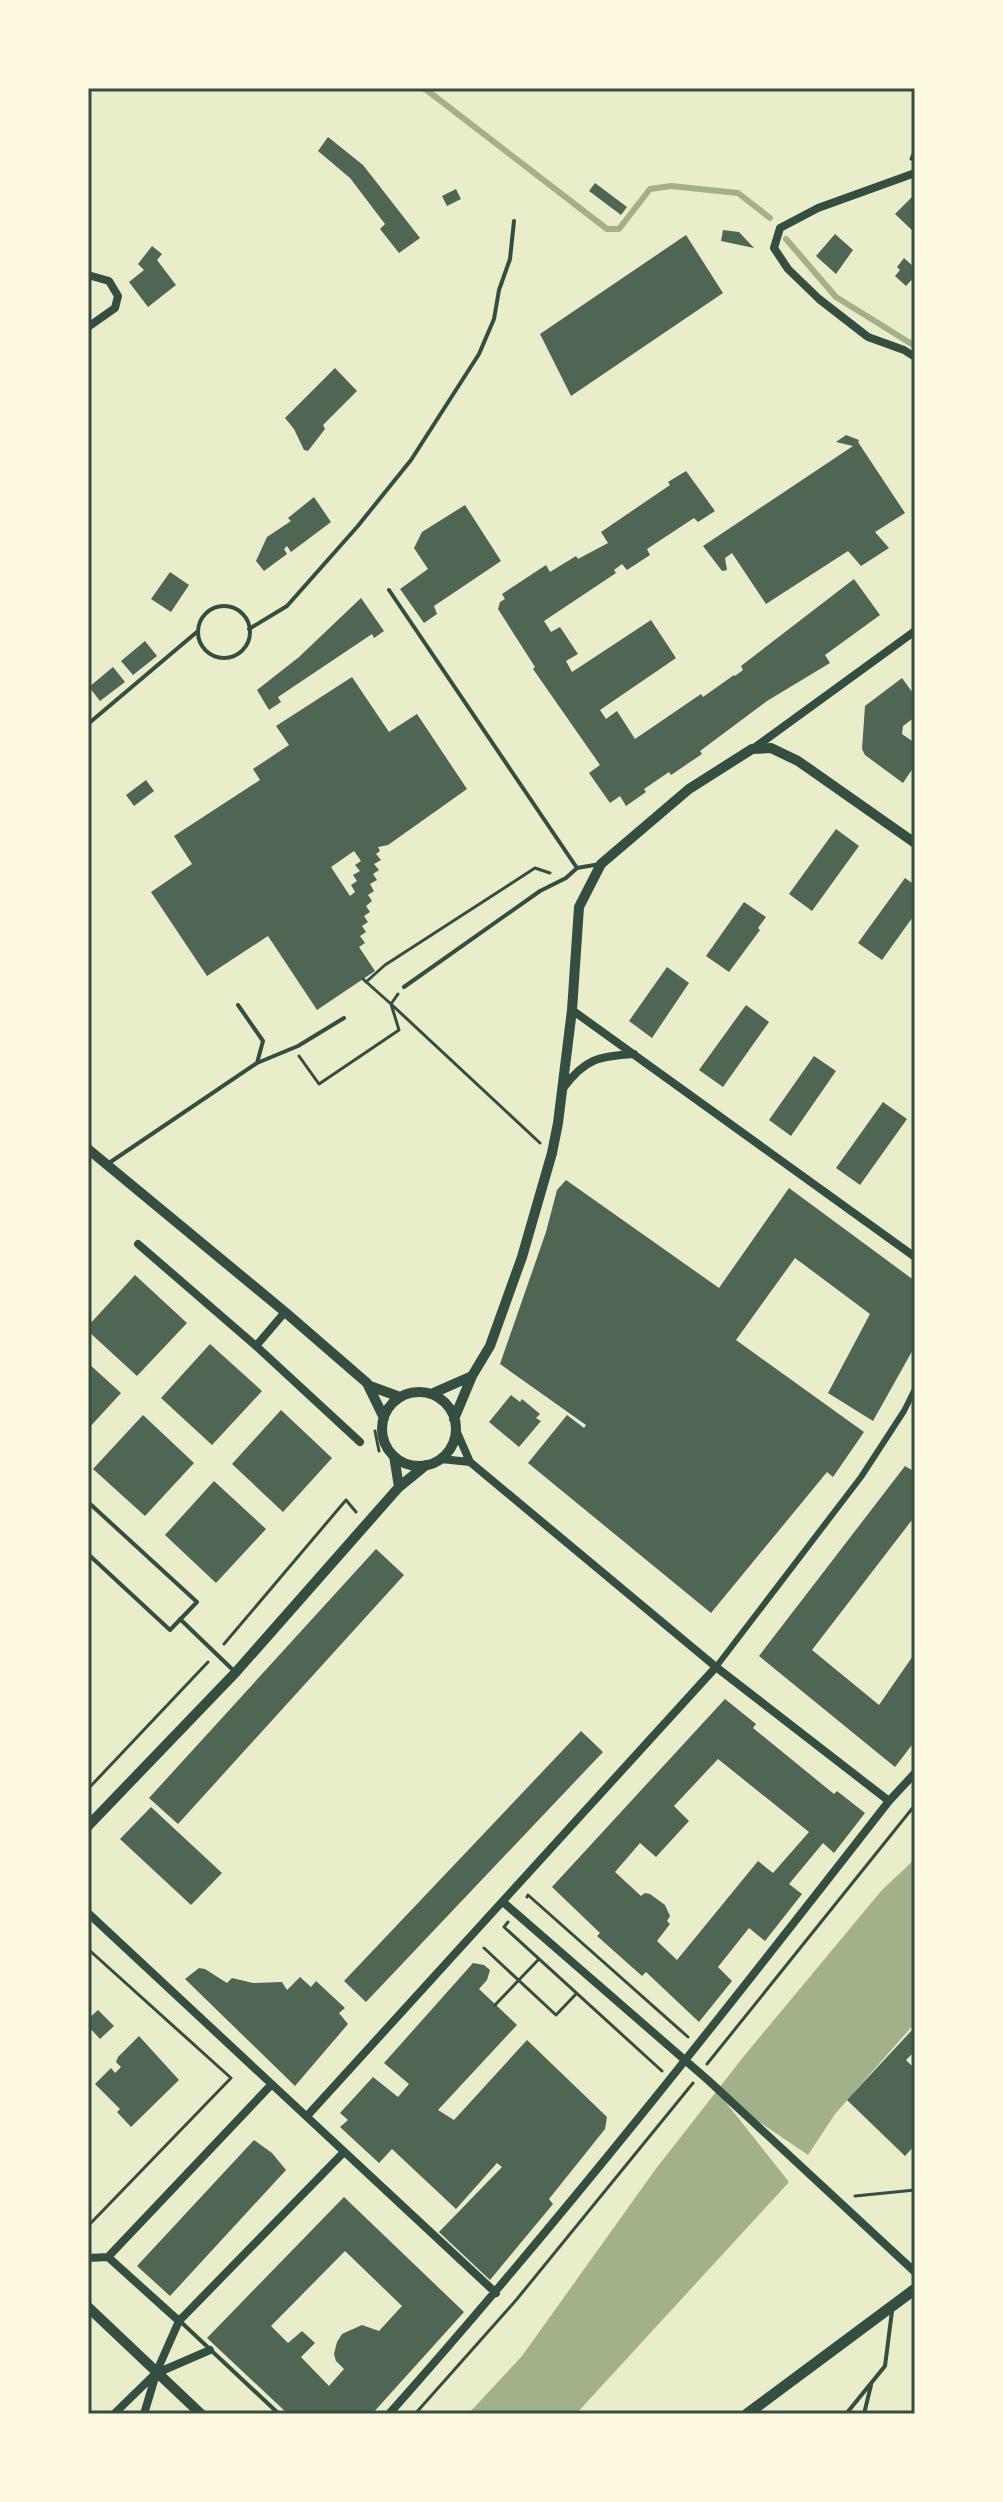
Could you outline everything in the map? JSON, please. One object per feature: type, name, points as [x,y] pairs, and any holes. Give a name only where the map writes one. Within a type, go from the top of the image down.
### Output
[{"type":"main road","points":[[747,2414],[915,2289]]},
{"type":"street","points":[[915,173],[818,208],[780,228],[774,248],[788,269],[819,299],[868,337],[915,357]]},
{"type":"street","points":[[88,275],[109,281],[118,296],[115,308],[88,327]]},
{"type":"street","points":[[441,1459],[454,1441],[455,1424],[472,1376],[490,1346],[522,1257],[552,1153],[572,1010],[579,907],[601,864],[689,789],[752,749],[915,631]]},
{"type":"street","points":[[752,749],[771,748],[798,761],[915,843]]},
{"type":"street","points":[[572,1010],[915,1257]]},
{"type":"street","points":[[562,1089],[579,1067],[604,1056],[634,1054]]},
{"type":"street","points":[[88,1149],[370,1386],[400,1397]]},
{"type":"street","points":[[138,1244],[256,1346],[360,1442]]},
{"type":"street","points":[[256,1346],[285,1312]]},
{"type":"street","points":[[431,1394],[472,1376]]},
{"type":"street","points":[[370,1386],[384,1418],[383,1439],[399,1487]]},
{"type":"street","points":[[307,2116],[716,1667],[861,1477],[915,1389]]},
{"type":"street","points":[[384,1418],[400,1397],[421,1392],[431,1394],[449,1408],[470,1462],[716,1667],[889,1801]]},
{"type":"street","points":[[389,1458],[409,1465],[426,1465]]},
{"type":"street","points":[[88,1826],[236,1672],[399,1487],[426,1465],[441,1459],[470,1462]]},
{"type":"street","points":[[389,2414],[496,2293],[686,2061],[889,1801],[915,1773]]},
{"type":"street","points":[[503,1902],[709,2081],[915,2272]]},
{"type":"street","points":[[88,1913],[496,2293]]},
{"type":"street","points":[[88,2258],[108,2257],[271,2085]]},
{"type":"street","points":[[144,2414],[156,2373],[179,2321],[344,2152]]},
{"type":"street","points":[[108,2257],[179,2321]]},
{"type":"street","points":[[88,2307],[201,2414]]},
{"type":"street","points":[[117,2413],[156,2373],[210,2350]]},
{"type":"lane","points":[[249,629],[287,606],[411,460],[479,354],[494,319],[499,290],[510,259],[514,221]]},
{"type":"lane","points":[[389,590],[577,868]]},
{"type":"lane","points":[[88,724],[198,631],[207,612],[220,606],[236,609],[243,614],[249,629],[246,645],[240,652],[225,658],[217,657],[203,647],[198,631]]},
{"type":"lane","points":[[404,987],[540,891],[566,878],[577,868],[601,864]]},
{"type":"lane","points":[[238,1005],[263,1041],[257,1063]]},
{"type":"lane","points":[[107,1165],[257,1063],[298,1046],[344,1018]]},
{"type":"lane","points":[[88,1502],[197,1602],[170,1630],[88,1554]]},
{"type":"lane","points":[[180,1619],[236,1672]]},
{"type":"lane","points":[[846,2414],[885,2366],[893,2305]]},
{"type":"lane","points":[[179,2321],[279,2414]]},
{"type":"lane","points":[[864,2414],[873,2381]]},
{"type":"path","points":[[552,1153],[365,980],[535,868],[566,878]]},
{"type":"path","points":[[299,1056],[319,1084],[399,1030],[391,1004]]},
{"type":"path","points":[[376,1428],[377,1447],[389,1458]]},
{"type":"path","points":[[88,1789],[216,1654],[346,1500],[359,1516]]},
{"type":"path","points":[[415,2414],[517,2299],[915,1805]]},
{"type":"path","points":[[484,1948],[556,2015],[577,1994]]},
{"type":"path","points":[[88,1949],[231,2078],[88,2226]]},
{"type":"path","points":[[495,2005],[539,1959]]},
{"type":"path","points":[[851,2197],[915,2191]]},
{"type":"shaded area","points":[[915,1859],[915,2023],[835,2114],[808,2155],[720,2095],[789,2182],[576,2414],[468,2414],[522,2356],[655,2170],[744,2056],[882,1890]]},
{"type":"building","points":[[328,137],[363,165],[420,238],[399,253],[380,229],[385,224],[350,178],[318,151]]},
{"type":"building","points":[[595,183],[627,207],[621,215],[589,191]]},
{"type":"building","points":[[456,189],[461,199],[447,206],[442,196]]},
{"type":"building","points":[[915,194],[915,233],[895,214]]},
{"type":"building","points":[[723,230],[739,232],[754,248],[721,241]]},
{"type":"building","points":[[835,234],[853,250],[836,274],[816,256]]},
{"type":"building","points":[[686,235],[723,293],[571,396],[540,334]]},
{"type":"building","points":[[152,246],[162,254],[157,260],[176,285],[148,307],[129,282],[144,270],[138,264]]},
{"type":"building","points":[[904,258],[915,268],[915,276],[906,286],[895,276]]},
{"type":"building","points":[[335,368],[357,391],[323,425],[325,429],[308,451],[304,450],[285,418]]},
{"type":"building","points":[[846,435],[859,440],[905,513],[875,532],[889,548],[861,566],[848,551],[766,604],[732,553],[725,558],[727,570],[722,571],[703,546],[853,446],[836,442]]},
{"type":"building","points":[[686,471],[715,511],[698,522],[694,518],[647,549],[650,555],[627,570],[622,564],[614,570],[616,573],[544,621],[551,632],[560,627],[578,654],[566,661],[572,672],[651,620],[676,658],[600,710],[606,719],[617,711],[635,739],[701,694],[703,697],[735,676],[743,670],[741,666],[854,579],[880,615],[825,655],[830,663],[767,701],[700,751],[702,754],[644,789],[646,792],[626,806],[620,796],[610,803],[589,773],[600,765],[533,669],[535,667],[498,609],[505,599],[502,594],[546,565],[550,572],[576,556],[578,559],[608,543],[601,532]]},
{"type":"building","points":[[314,497],[331,522],[291,552],[287,546],[284,549],[287,554],[264,571],[256,561],[267,537],[291,521],[288,518]]},
{"type":"building","points":[[465,505],[501,561],[434,606],[437,614],[424,623],[400,589],[428,569],[414,548],[422,532]]},
{"type":"building","points":[[170,572],[189,585],[171,612],[151,599]]},
{"type":"building","points":[[361,598],[384,631],[374,638],[372,634],[278,697],[281,702],[269,710],[257,690],[299,657]]},
{"type":"building","points":[[145,641],[157,656],[133,675],[121,661]]},
{"type":"building","points":[[113,667],[125,682],[100,701],[89,687]]},
{"type":"building","points":[[352,677],[389,732],[417,714],[467,789],[388,845],[378,847],[380,851],[376,854],[381,860],[374,864],[379,870],[373,874],[377,880],[370,884],[374,891],[368,895],[372,901],[366,906],[370,912],[364,916],[368,922],[362,926],[366,932],[360,936],[365,943],[359,947],[375,971],[317,1010],[268,936],[207,976],[151,892],[192,864],[174,836],[260,780],[253,769],[289,745],[276,726]],"holes":[[[354,851],[361,861],[355,865],[360,871],[353,875],[357,881],[351,885],[355,892],[350,896],[331,867]]]},
{"type":"building","points":[[902,678],[915,696],[915,717],[903,726],[902,734],[915,743],[915,765],[903,783],[865,755],[862,749],[865,706]]},
{"type":"building","points":[[146,780],[154,791],[134,806],[126,795]]},
{"type":"building","points":[[836,829],[859,846],[812,911],[789,894]]},
{"type":"building","points":[[905,878],[915,885],[915,914],[882,960],[858,943]]},
{"type":"building","points":[[744,902],[766,917],[729,972],[706,956]]},
{"type":"building","points":[[667,967],[689,983],[652,1038],[629,1021]]},
{"type":"building","points":[[746,1005],[769,1022],[723,1087],[699,1070]]},
{"type":"building","points":[[814,1056],[836,1071],[791,1136],[769,1120]]},
{"type":"building","points":[[883,1102],[907,1119],[860,1185],[836,1168]]},
{"type":"building","points":[[566,1180],[719,1288],[789,1188],[915,1281],[915,1346],[873,1421],[828,1393],[870,1314],[795,1258],[736,1340],[864,1432],[833,1477],[827,1472],[711,1613],[528,1463],[567,1415],[584,1428],[586,1425],[500,1364],[546,1232],[557,1190]]},
{"type":"building","points":[[135,1275],[187,1323],[137,1376],[88,1331],[88,1326]]},
{"type":"building","points":[[210,1344],[262,1391],[212,1445],[161,1398]]},
{"type":"building","points":[[88,1363],[121,1393],[88,1429]]},
{"type":"building","points":[[511,1395],[520,1402],[522,1399],[540,1414],[536,1418],[541,1421],[519,1447],[489,1422]]},
{"type":"building","points":[[281,1410],[332,1458],[283,1512],[232,1464]]},
{"type":"building","points":[[143,1415],[194,1463],[145,1516],[93,1469]]},
{"type":"building","points":[[905,1466],[915,1472],[915,1516],[812,1650],[879,1705],[915,1653],[915,1741],[895,1767],[759,1656]]},
{"type":"building","points":[[214,1481],[266,1529],[216,1583],[165,1535]]},
{"type":"building","points":[[376,1549],[404,1575],[178,1824],[149,1798]]},
{"type":"building","points":[[725,1699],[756,1724],[753,1728],[834,1794],[837,1791],[865,1813],[834,1853],[823,1843],[789,1884],[802,1894],[765,1941],[749,1928],[718,1967],[732,1981],[699,2022],[646,1972],[642,1976],[597,1936],[600,1933],[552,1887]],"holes":[[[718,1759],[809,1832],[773,1873],[758,1861],[677,1960],[657,1941],[670,1924],[665,1905],[650,1894],[641,1896],[615,1872],[640,1843],[656,1857],[689,1821],[674,1806]]]},
{"type":"building","points":[[581,1731],[603,1752],[366,2002],[344,1981]]},
{"type":"building","points":[[151,1807],[222,1873],[191,1905],[120,1839]]},
{"type":"building","points":[[473,1963],[490,1970],[487,1980],[479,1989],[517,2025],[438,2110],[454,2120],[527,2040],[607,2117],[605,2129],[549,2199],[553,2204],[490,2280],[439,2232],[502,2167],[497,2163],[456,2209],[392,2149],[379,2163],[340,2127],[348,2120],[340,2113],[373,2077],[398,2097],[409,2084],[384,2063]]},
{"type":"building","points":[[199,1968],[227,1983],[232,1978],[253,1983],[282,1982],[287,1990],[300,1977],[311,1987],[316,1981],[345,2008],[339,2013],[348,2024],[295,2086],[185,1979]]},
{"type":"building","points":[[98,2010],[114,2026],[100,2039],[88,2026],[88,2019]]},
{"type":"building","points":[[913,2029],[915,2051],[906,2060],[915,2069],[915,2145],[905,2156],[847,2100]]},
{"type":"building","points":[[139,2036],[179,2080],[131,2127],[117,2112],[120,2109],[95,2084],[111,2068],[115,2073],[121,2067],[116,2062],[118,2057]]},
{"type":"building","points":[[254,2140],[272,2153],[286,2170],[170,2296],[137,2266]]},
{"type":"building","points":[[344,2197],[464,2312],[372,2414],[288,2414],[207,2338]],"holes":[[[345,2251],[402,2306],[379,2331],[362,2325],[342,2334],[334,2354],[344,2369],[329,2386],[301,2357],[315,2343],[302,2331],[288,2343],[271,2326]]]},
{"type":"waterway","points":[[424,88],[607,229],[619,229],[650,189],[671,186],[738,193],[770,218]]},
{"type":"waterway","points":[[786,239],[836,297],[915,346]]}]
